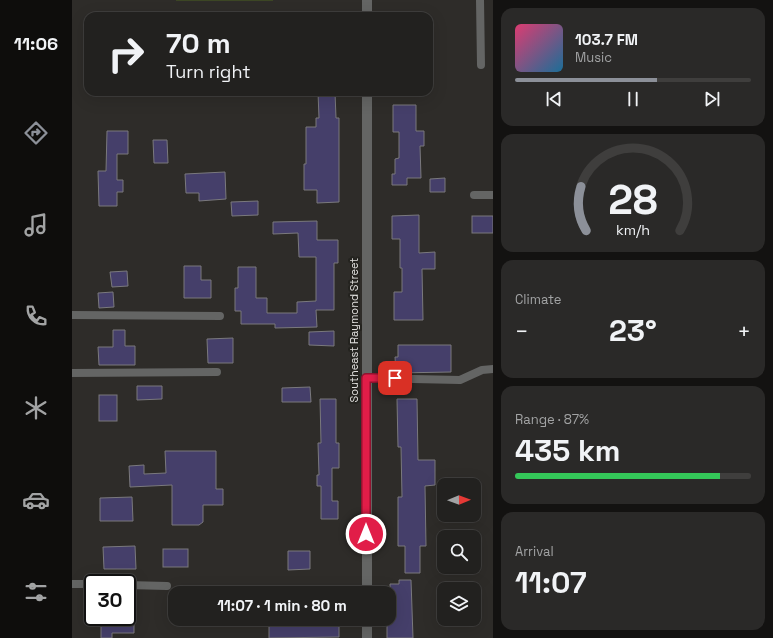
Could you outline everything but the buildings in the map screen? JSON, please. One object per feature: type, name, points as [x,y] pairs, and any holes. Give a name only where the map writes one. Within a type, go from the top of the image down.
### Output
[{"type":"street","points":[[367,0],[367,12]]},
{"type":"street","name":"Southeast Raymond Street","points":[[366,96],[367,586]]},
{"type":"street","points":[[367,626],[367,638]]},
{"type":"lane","points":[[480,0],[481,65]]},
{"type":"lane","points":[[474,195],[493,195]]},
{"type":"lane","points":[[72,315],[220,316]]},
{"type":"lane","points":[[366,378],[460,380],[482,370],[493,369]]},
{"type":"lane","points":[[72,373],[216,372]]},
{"type":"lane","points":[[72,584],[84,584]]},
{"type":"lane","points":[[136,585],[167,586]]},
{"type":"green space","points":[[273,0],[273,1],[176,1]]},
{"type":"route","points":[[366,534],[366,378],[395,378]]}]
